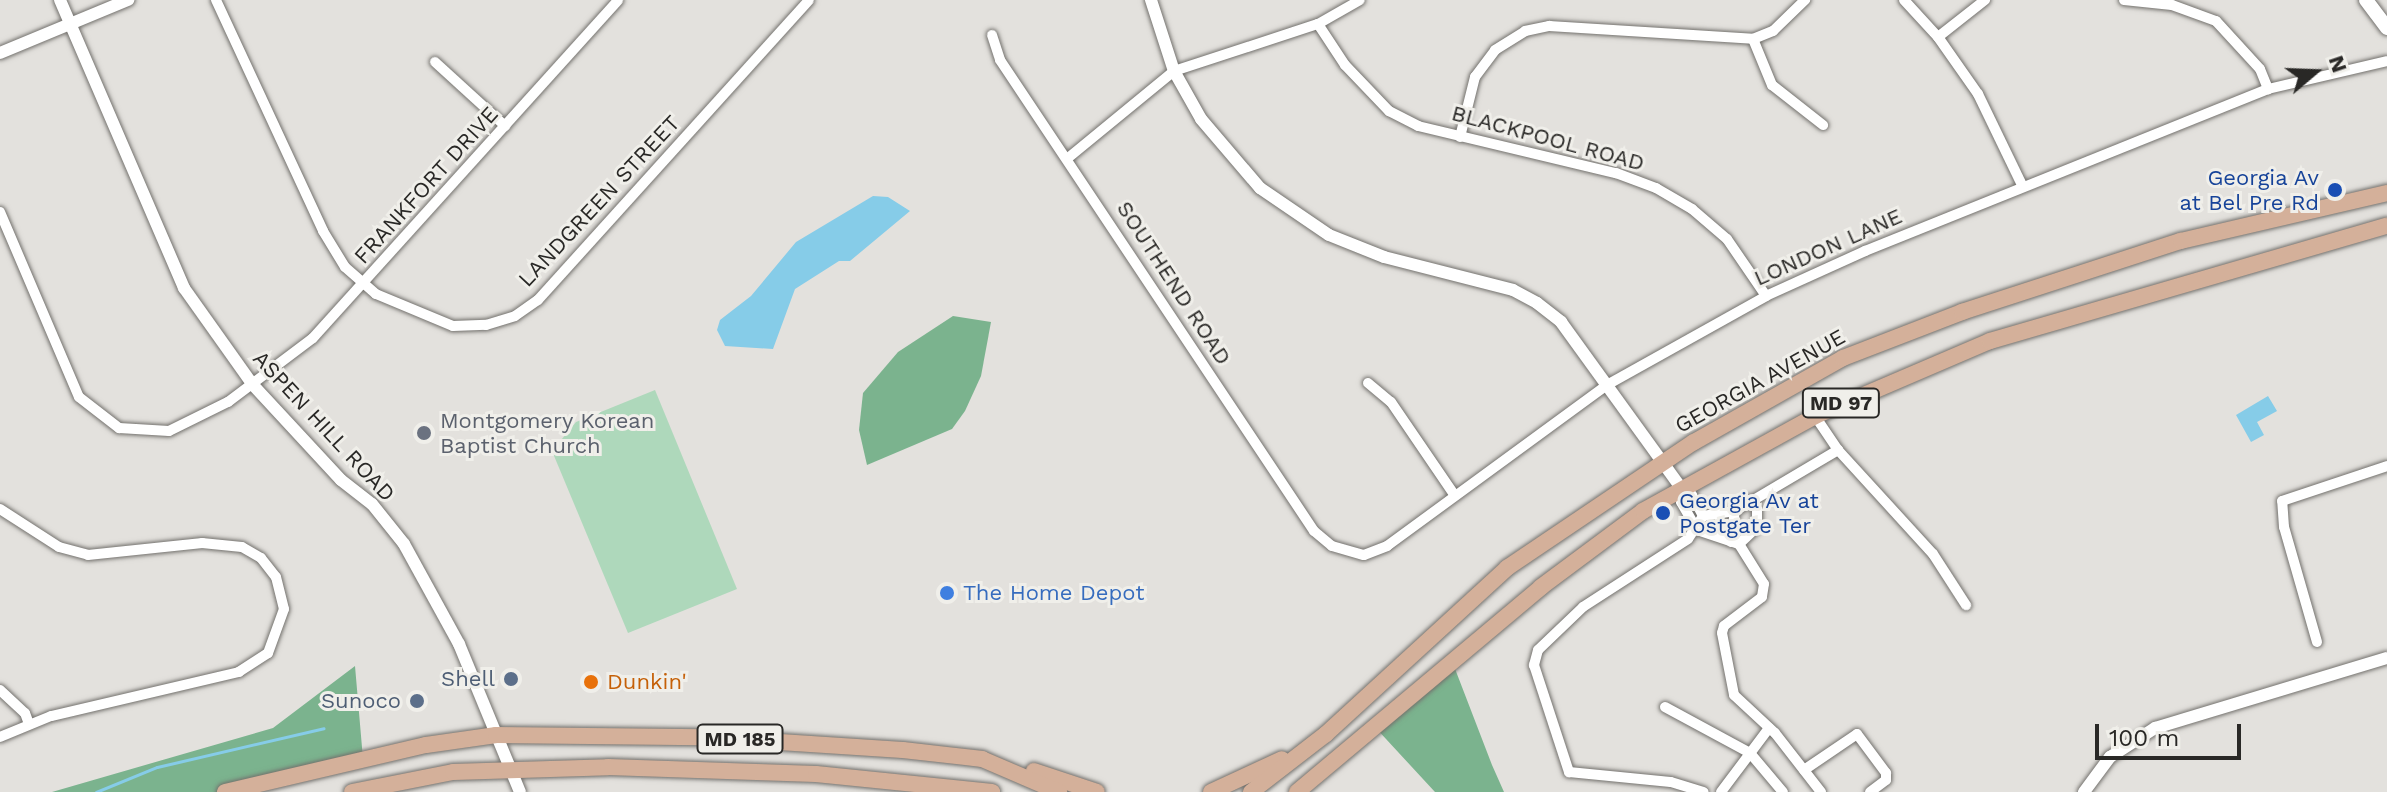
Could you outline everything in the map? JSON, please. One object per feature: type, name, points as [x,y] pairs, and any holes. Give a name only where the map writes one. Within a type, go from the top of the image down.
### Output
[{"type":"main road","points":[[2366,0],[2387,28]]},
{"type":"main road","name":"GEORGIA AVENUE","points":[[1251,792],[1309,747],[1507,568],[1662,462],[1843,358],[1889,338],[2181,241],[2385,193]]},
{"type":"main road","name":"MD 97","points":[[1297,792],[1541,587],[1643,511],[1815,416],[1990,341],[2387,226]]},
{"type":"main road","name":"MD 185","points":[[225,792],[426,745],[496,735],[703,737],[982,759],[1059,792]]},
{"type":"main road","points":[[1211,792],[1309,747]]},
{"type":"main road","points":[[982,759],[1097,792]]},
{"type":"main road","name":"MD 185","points":[[352,792],[453,772],[509,767],[761,770],[992,792]]},
{"type":"street","name":"ASPEN HILL ROAD","points":[[60,0],[184,288],[253,385],[341,480],[372,504],[404,544],[446,616],[520,792]]},
{"type":"street","points":[[0,53],[128,0]]},
{"type":"street","name":"LANDGREEN STREET","points":[[216,0],[323,231],[364,285],[417,314],[453,326],[486,325],[515,316],[555,283],[803,2]]},
{"type":"street","name":"FRANKFORT DRIVE","points":[[0,212],[75,389],[106,422],[133,432],[169,431],[253,385],[313,338],[618,0]]},
{"type":"street","points":[[1151,0],[1174,71],[1201,119],[1238,166],[1286,208],[1329,235],[1384,257],[1513,290],[1537,303],[1561,322],[1682,489],[1692,495],[1703,516]]},
{"type":"street","points":[[1068,158],[1174,71],[1318,24],[1360,0]]},
{"type":"street","points":[[1460,137],[1475,77],[1495,50],[1525,31],[1549,26],[1753,39],[1773,31],[1805,0]]},
{"type":"street","points":[[1904,0],[1938,37],[1978,94],[2023,187]]},
{"type":"street","points":[[1938,37],[1985,0]]},
{"type":"street","points":[[2124,0],[2172,5],[2216,21],[2260,69],[2268,89]]},
{"type":"street","name":"BLACKPOOL ROAD","points":[[1318,24],[1345,65],[1389,111],[1460,137],[1616,173],[1656,188],[1692,209],[1727,239],[1766,296]]},
{"type":"street","name":"SOUTHEND ROAD","points":[[992,35],[1000,60],[1304,517],[1332,546]]},
{"type":"street","points":[[1753,39],[1772,85],[1823,125]]},
{"type":"street","name":"LONDON LANE","points":[[1332,546],[1364,555],[1387,546],[1453,493],[1607,385],[1766,296],[2023,187],[2268,89],[2387,61]]},
{"type":"street","points":[[435,62],[505,126]]},
{"type":"street","points":[[1368,383],[1391,402],[1453,493]]},
{"type":"street","points":[[1815,416],[1838,450],[1920,538],[1966,605]]},
{"type":"street","points":[[1703,516],[1735,511],[1838,450]]},
{"type":"street","points":[[2317,642],[2284,527],[2282,501],[2387,466]]},
{"type":"street","points":[[1682,489],[1681,502],[1697,530],[1735,543],[1755,565],[1765,593],[1724,626],[1724,649],[1737,702],[1769,728],[1821,792]]},
{"type":"street","points":[[1735,543],[1757,527],[1757,509],[1749,500]]},
{"type":"street","points":[[0,509],[41,537],[78,553],[104,556],[229,543],[261,558],[276,577],[284,619],[268,653],[239,672],[29,724],[0,737]]},
{"type":"street","points":[[1735,511],[1735,543]]},
{"type":"street","points":[[1703,516],[1697,530],[1583,607],[1538,650],[1534,665],[1569,772],[1671,782],[1704,792]]},
{"type":"street","points":[[2084,792],[2110,757],[2155,728],[2387,658]]},
{"type":"street","points":[[0,690],[25,713],[29,724]]},
{"type":"street","points":[[1665,707],[1750,753],[1783,792]]},
{"type":"street","points":[[1721,792],[1769,728]]},
{"type":"street","points":[[1804,770],[1857,734],[1886,773],[1886,780],[1870,792]]},
{"type":"green space","points":[[953,316],[991,322],[981,376],[965,411],[952,429],[867,465],[859,430],[863,393],[898,352]]},
{"type":"green space","points":[[655,390],[737,589],[628,633],[552,451],[576,422]]},
{"type":"green space","points":[[1452,661],[1504,792],[1435,792],[1374,726]]},
{"type":"green space","points":[[355,666],[363,759],[225,792],[52,792],[273,728]]},
{"type":"water","points":[[873,196],[888,197],[910,211],[850,261],[839,261],[795,289],[773,349],[725,346],[717,330],[720,320],[751,296],[796,242]]},
{"type":"water","points":[[2268,396],[2277,411],[2257,422],[2264,435],[2251,442],[2236,415]]},
{"type":"waterway","points":[[96,792],[157,767],[324,728]]},
{"type":"place","name":"Georgia Av at Bel Pre Rd","points":[[2335,190]]},
{"type":"place","name":"Montgomery Korean Baptist Church","points":[[424,433]]},
{"type":"place","name":"Georgia Av at Postgate Ter","points":[[1663,513]]},
{"type":"place","name":"The Home Depot","points":[[947,593]]},
{"type":"place","name":"Shell","points":[[511,679]]},
{"type":"place","name":"Dunkin'","points":[[591,682]]},
{"type":"place","name":"Sunoco","points":[[417,701]]}]
